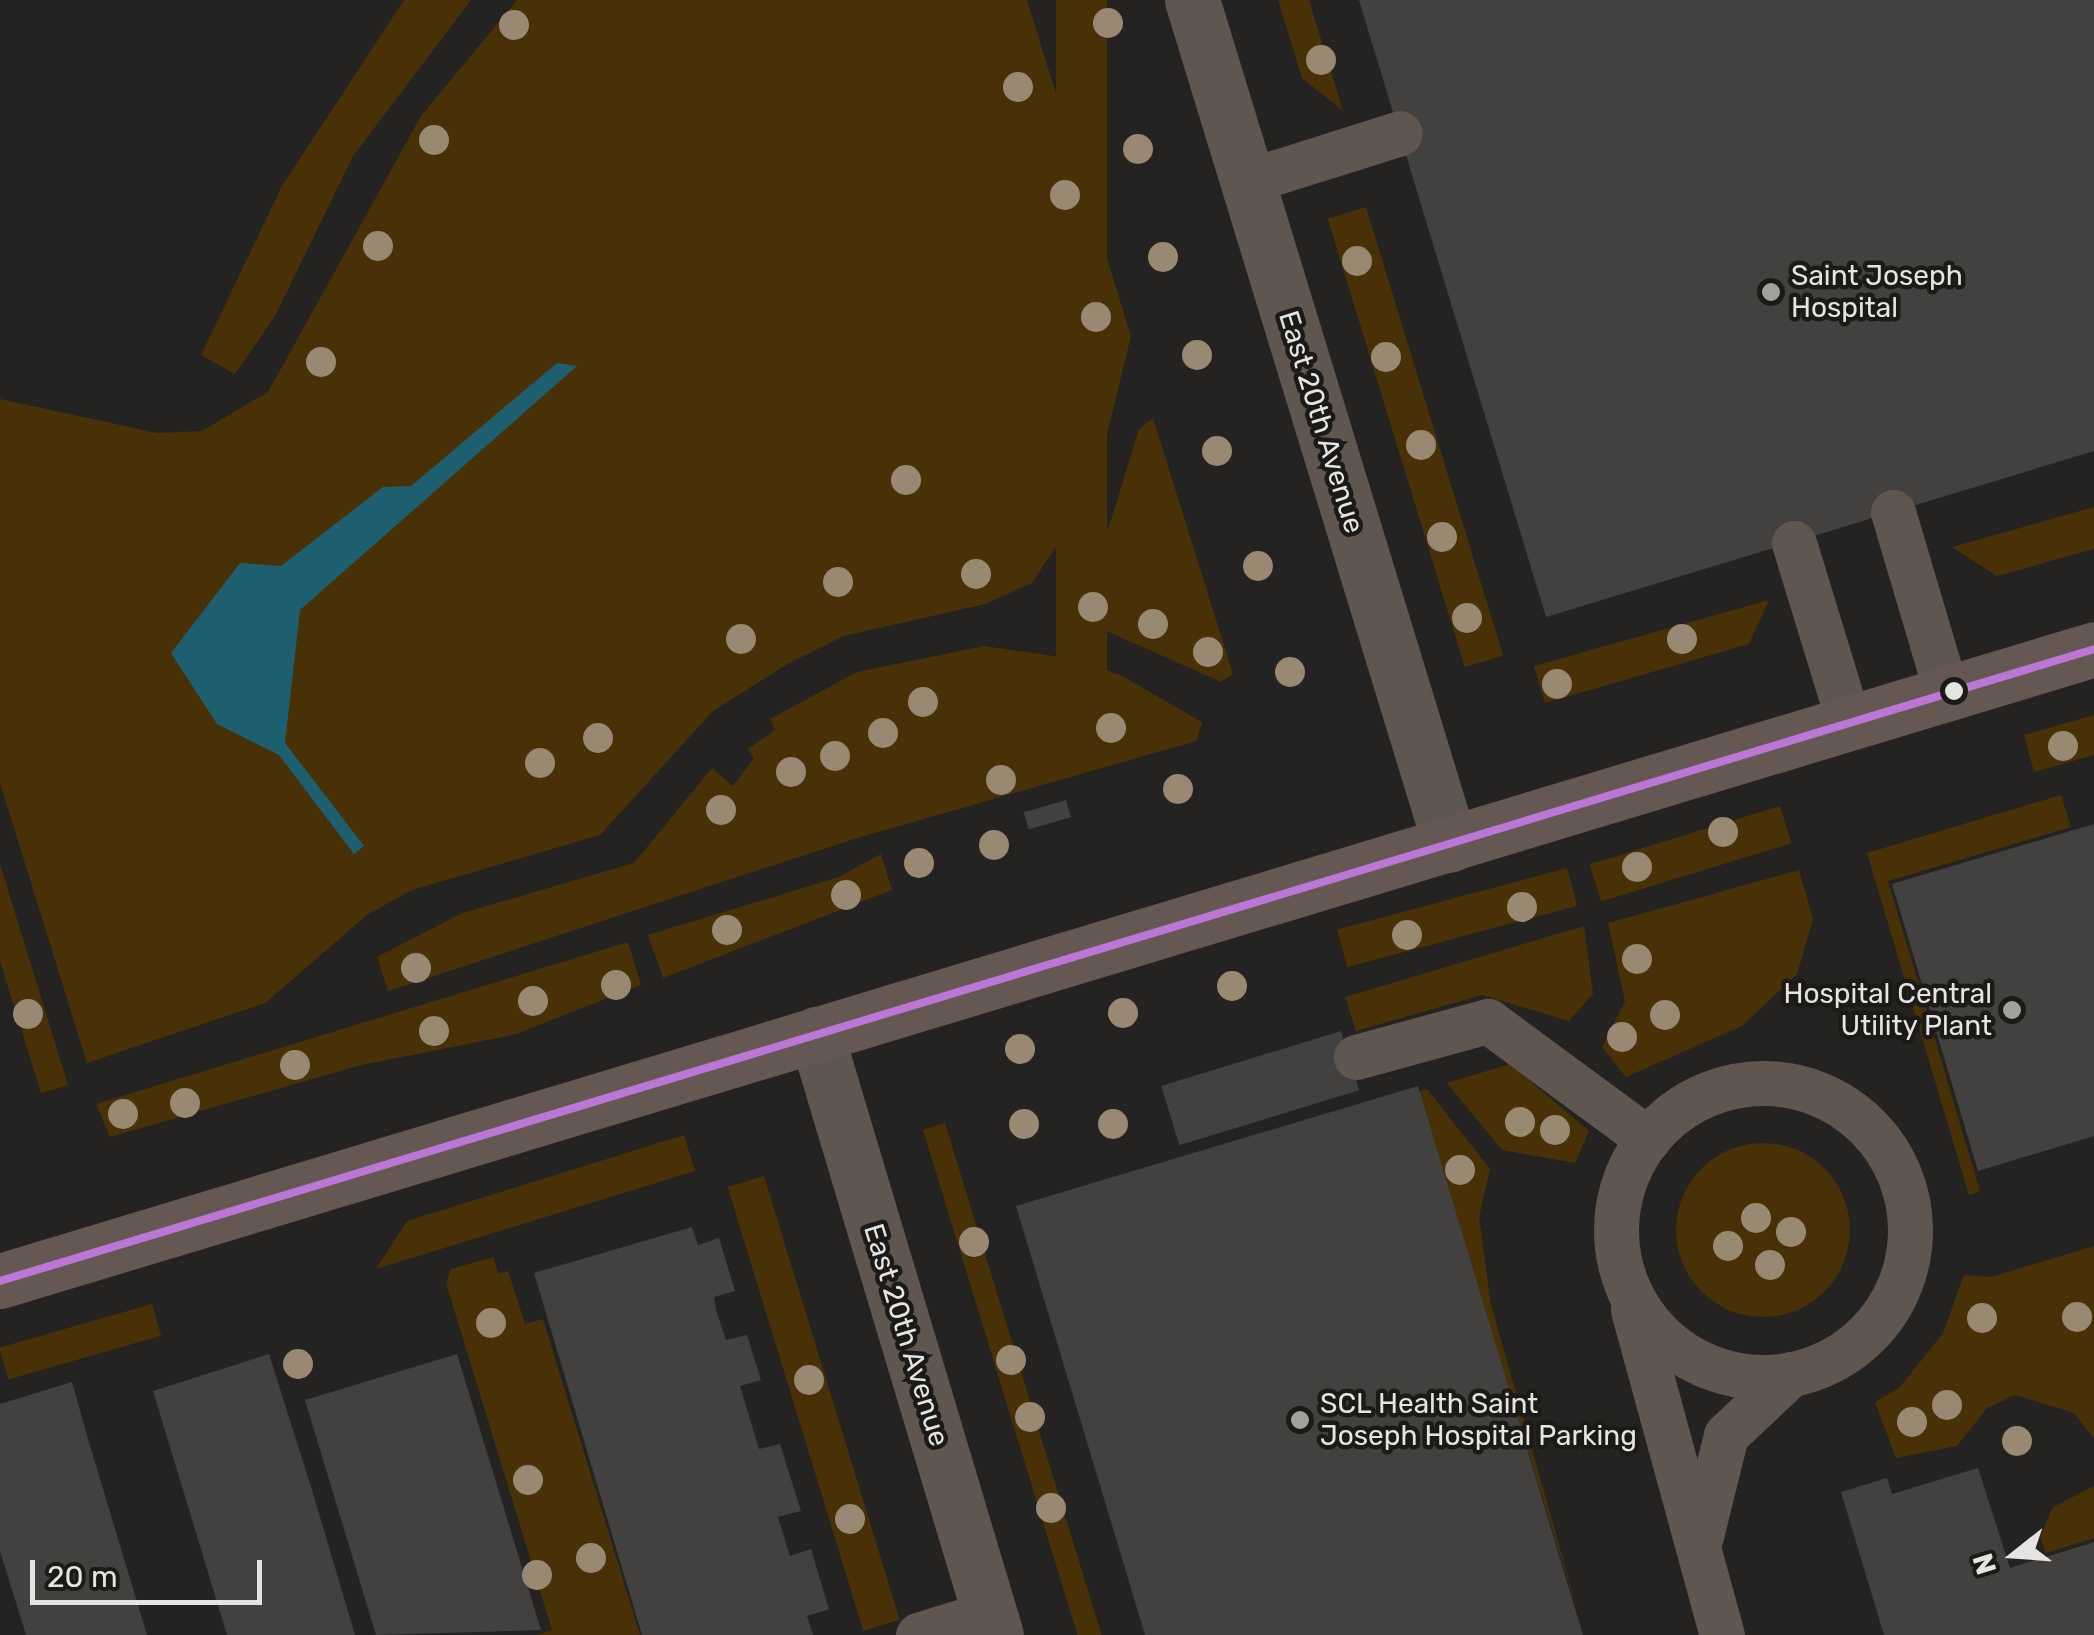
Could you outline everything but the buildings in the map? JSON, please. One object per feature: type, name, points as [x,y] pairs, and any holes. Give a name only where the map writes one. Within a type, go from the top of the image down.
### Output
[{"type":"main road","points":[[3,1270],[816,1034],[2094,649]]},
{"type":"street","name":"East 20th Avenue","points":[[1192,0],[1450,844]]},
{"type":"street","name":"East 20th Avenue","points":[[816,1034],[992,1624]]},
{"type":"lane","points":[[1248,182],[1400,133]]},
{"type":"lane","points":[[1893,512],[1947,694]]},
{"type":"lane","points":[[1794,543],[1849,723]]},
{"type":"lane","points":[[1356,1057],[1488,1021],[1648,1139]]},
{"type":"lane","points":[[1626,1284],[1651,1325],[1687,1355],[1738,1375],[1791,1374],[1843,1354],[1896,1294],[1908,1213],[1892,1161],[1858,1118],[1787,1085],[1718,1091],[1648,1139],[1617,1213],[1626,1284],[1722,1635]]},
{"type":"lane","points":[[1699,1553],[1726,1435],[1791,1374]]},
{"type":"lane","points":[[918,1635],[992,1624]]},
{"type":"shaded area","points":[[404,0],[471,0],[353,156],[275,316],[235,374],[201,355],[282,186]]},
{"type":"shaded area","points":[[517,0],[1027,0],[1131,336],[1094,488],[1032,583],[985,604],[844,636],[789,663],[713,711],[600,835],[412,890],[367,915],[265,1003],[87,1063],[0,783],[0,399],[157,433],[202,431],[268,392],[421,116]]},
{"type":"shaded area","points":[[1056,0],[1107,0],[1107,745],[1056,745]]},
{"type":"shaded area","points":[[1278,0],[1309,0],[1343,111],[1302,78]]},
{"type":"shaded area","points":[[1366,207],[1503,656],[1465,667],[1328,219]]},
{"type":"shaded area","points":[[1153,418],[1233,674],[1221,682],[1071,615],[1062,593],[1109,527],[1139,429]]},
{"type":"shaded area","points":[[2094,507],[2094,549],[1997,576],[1952,547]]},
{"type":"shaded area","points":[[1769,600],[1749,644],[1545,703],[1534,666]]},
{"type":"shaded area","points":[[984,646],[1081,660],[1122,676],[1202,722],[1196,741],[854,839],[388,991],[377,957],[462,913],[634,863],[712,768],[733,786],[754,758],[748,749],[775,730],[770,719],[857,672]]},
{"type":"shaded area","points":[[2094,715],[2094,755],[2034,772],[2024,735]]},
{"type":"shaded area","points":[[2061,795],[2071,827],[1888,881],[1980,1191],[1969,1195],[1867,853]]},
{"type":"shaded area","points":[[1780,806],[1791,843],[1601,901],[1590,864]]},
{"type":"shaded area","points":[[881,854],[892,890],[663,978],[648,935],[839,877]]},
{"type":"shaded area","points":[[0,864],[68,1085],[41,1093],[0,961]]},
{"type":"shaded area","points":[[1567,868],[1577,906],[1347,967],[1337,930]]},
{"type":"shaded area","points":[[1799,870],[1813,919],[1797,974],[1742,1026],[1626,1077],[1602,1047],[1625,1001],[1608,923]]},
{"type":"shaded area","points":[[1584,926],[1593,994],[1569,1021],[1482,995],[1356,1031],[1345,997]]},
{"type":"shaded area","points":[[628,942],[641,985],[513,1035],[361,1065],[110,1137],[96,1104]]},
{"type":"shaded area","points":[[1510,1064],[1589,1131],[1575,1163],[1502,1150],[1447,1083]]},
{"type":"shaded area","points":[[1427,1089],[1490,1169],[1479,1217],[1491,1305],[1580,1619],[1417,1092]]},
{"type":"shaded area","points":[[945,1123],[1101,1635],[1077,1635],[923,1130]]},
{"type":"shaded area","points":[[684,1135],[695,1171],[376,1269],[407,1221]]},
{"type":"shaded area","points":[[1763,1143],[1796,1150],[1824,1169],[1843,1197],[1850,1230],[1843,1263],[1824,1291],[1796,1310],[1763,1317],[1730,1310],[1702,1291],[1683,1263],[1676,1230],[1683,1197],[1702,1169],[1730,1150]]},
{"type":"shaded area","points":[[764,1176],[900,1620],[863,1631],[728,1187]]},
{"type":"shaded area","points":[[2094,1246],[2094,1439],[2074,1413],[2015,1395],[1987,1408],[1957,1446],[1896,1458],[1875,1402],[1900,1387],[1943,1333],[1964,1275],[1991,1277]]},
{"type":"shaded area","points":[[493,1257],[498,1273],[508,1271],[525,1324],[543,1319],[640,1635],[538,1635],[552,1630],[446,1283],[451,1269]]},
{"type":"shaded area","points":[[152,1304],[161,1336],[8,1380],[0,1348]]},
{"type":"shaded area","points":[[2094,1486],[2094,1538],[2046,1553],[2040,1537],[2053,1507]]},
{"type":"water","points":[[557,363],[577,366],[300,610],[285,743],[364,846],[354,854],[279,755],[217,724],[171,653],[240,563],[281,566],[383,487],[411,486]]},
{"type":"transit line","points":[[0,1281],[2094,649]]},
{"type":"place","name":"Saint Joseph Hospital","points":[[1771,292]]},
{"type":"place","name":"Hospital Central Utility Plant","points":[[2012,1010]]},
{"type":"place","name":"SCL Health Saint Joseph Hospital Parking","points":[[1300,1420]]}]
